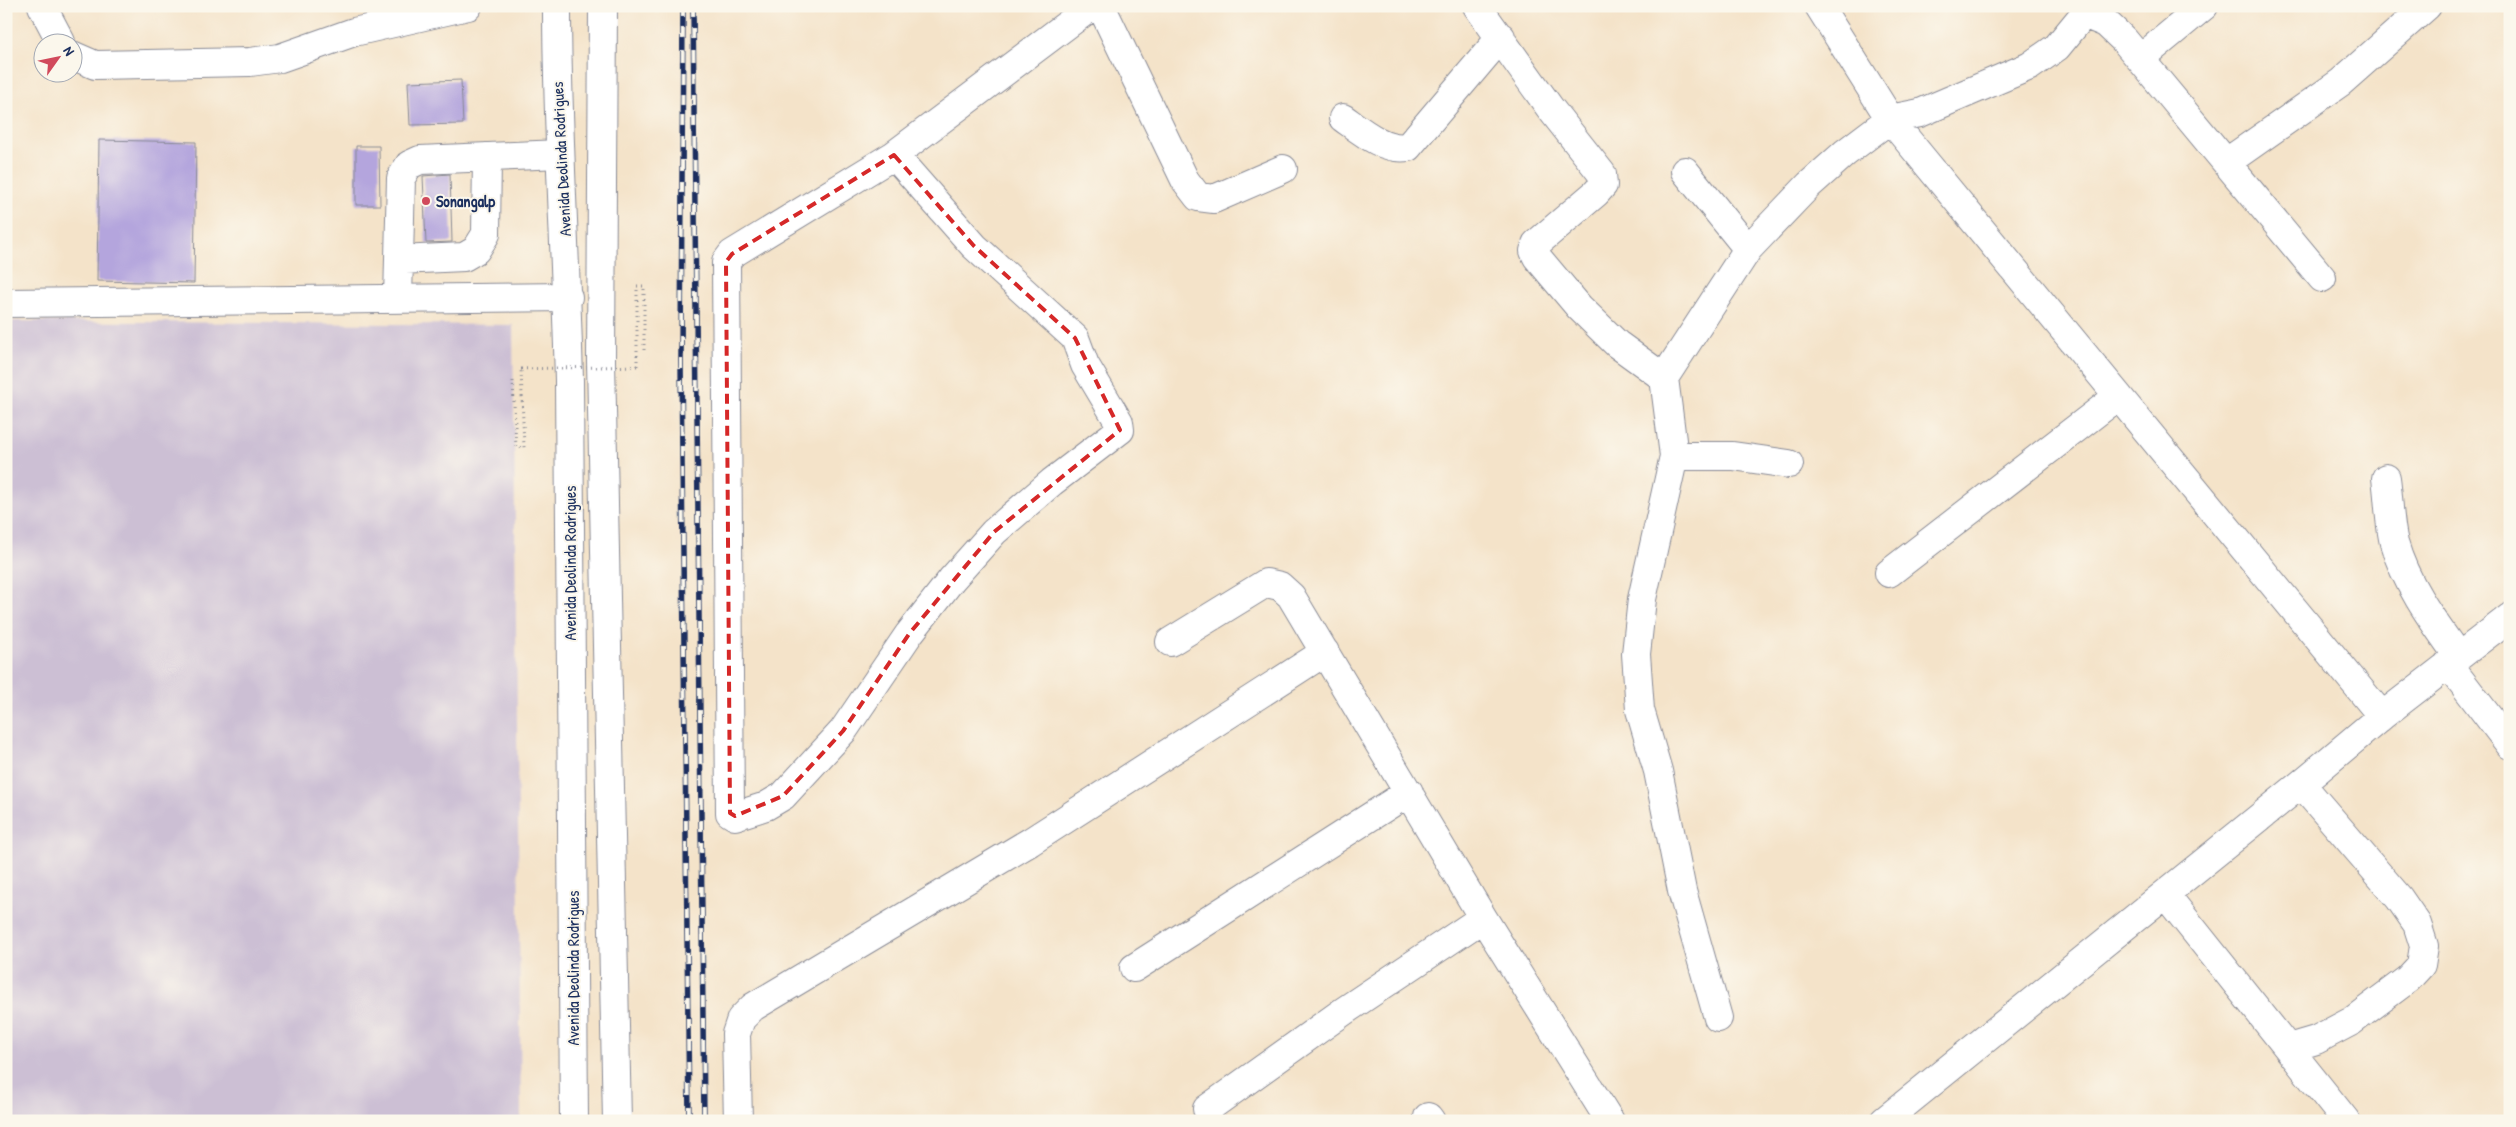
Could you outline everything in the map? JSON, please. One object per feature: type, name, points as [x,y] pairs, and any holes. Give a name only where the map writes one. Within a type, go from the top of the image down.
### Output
[{"type":"main road","points":[[42,6],[56,32]]},
{"type":"main road","points":[[82,59],[95,65],[250,62],[280,58],[354,32],[468,6]]},
{"type":"main road","name":"Avenida Deolinda Rodrigues","points":[[557,6],[557,89],[568,297],[574,1121]]},
{"type":"main road","points":[[603,6],[601,361],[617,1121]]},
{"type":"main road","points":[[894,155],[974,246],[1075,338],[1085,365],[1119,422],[1120,430],[1052,482],[994,532],[952,579],[909,634],[843,731],[783,796],[766,806],[735,816],[730,814],[726,262],[732,254],[894,155],[1092,6]]},
{"type":"main road","points":[[1101,6],[1185,180],[1198,197],[1214,199],[1283,169]]},
{"type":"main road","points":[[1477,6],[1550,108],[1602,174],[1603,185],[1600,189],[1536,244],[1534,251],[1537,257],[1579,307],[1617,344],[1664,378]]},
{"type":"main road","points":[[1819,6],[1890,119],[2117,397],[2382,716]]},
{"type":"main road","points":[[2140,59],[2204,6]]},
{"type":"main road","points":[[2227,162],[2341,82],[2427,6]]},
{"type":"main road","points":[[1718,1018],[1682,891],[1658,771],[1639,700],[1636,654],[1642,599],[1674,456],[1664,378],[1748,249],[1809,184],[1845,153],[1890,119],[1920,113],[2030,66],[2057,47],[2085,10],[2106,23],[2125,41],[2322,278]]},
{"type":"main road","points":[[1343,118],[1366,135],[1397,148],[1408,146],[1501,37]]},
{"type":"main road","points":[[398,299],[401,178],[409,165],[420,160],[560,154]]},
{"type":"main road","points":[[399,260],[464,257],[476,250],[486,234],[487,157]]},
{"type":"main road","points":[[1685,171],[1748,249]]},
{"type":"main road","points":[[6,303],[568,297]]},
{"type":"main road","points":[[1889,573],[2117,397]]},
{"type":"main road","points":[[1674,456],[1733,456],[1790,464]]},
{"type":"main road","points":[[2386,478],[2394,542],[2406,573],[2453,660],[2510,745]]},
{"type":"main road","points":[[1170,642],[1266,583],[1280,586],[1291,596],[1483,918],[1610,1121]]},
{"type":"main road","points":[[1884,1121],[2382,716],[2510,617]]},
{"type":"main road","points":[[738,1121],[736,1034],[741,1019],[753,1007],[1030,842],[1325,652]]},
{"type":"main road","points":[[2289,1048],[2316,1040],[2352,1021],[2408,979],[2421,965],[2424,946],[2417,924],[2399,898],[2300,784]]},
{"type":"main road","points":[[1134,968],[1409,792]]},
{"type":"main road","points":[[2165,894],[2346,1121]]},
{"type":"main road","points":[[1206,1109],[1344,1011],[1483,918]]},
{"type":"path","points":[[514,381],[516,447],[524,448],[521,370],[638,366],[637,286],[644,286],[644,354]]},
{"type":"highlighted area","points":[[894,155],[974,246],[1075,338],[1120,430],[994,532],[909,634],[843,731],[783,796],[735,816],[730,813],[726,262],[732,254]]},
{"type":"shaded area","points":[[6,321],[513,325],[521,1121],[6,1121]]},
{"type":"building","points":[[461,80],[463,124],[410,125],[408,82]]},
{"type":"building","points":[[99,140],[196,142],[194,283],[97,281]]},
{"type":"building","points":[[356,146],[379,146],[380,205],[356,205]]},
{"type":"building","points":[[450,174],[452,242],[426,243],[423,176]]},
{"type":"railway","points":[[683,6],[681,361],[689,1121]]},
{"type":"railway","points":[[693,6],[704,1121]]},
{"type":"place","name":"Sonangalp","points":[[426,201]]}]
